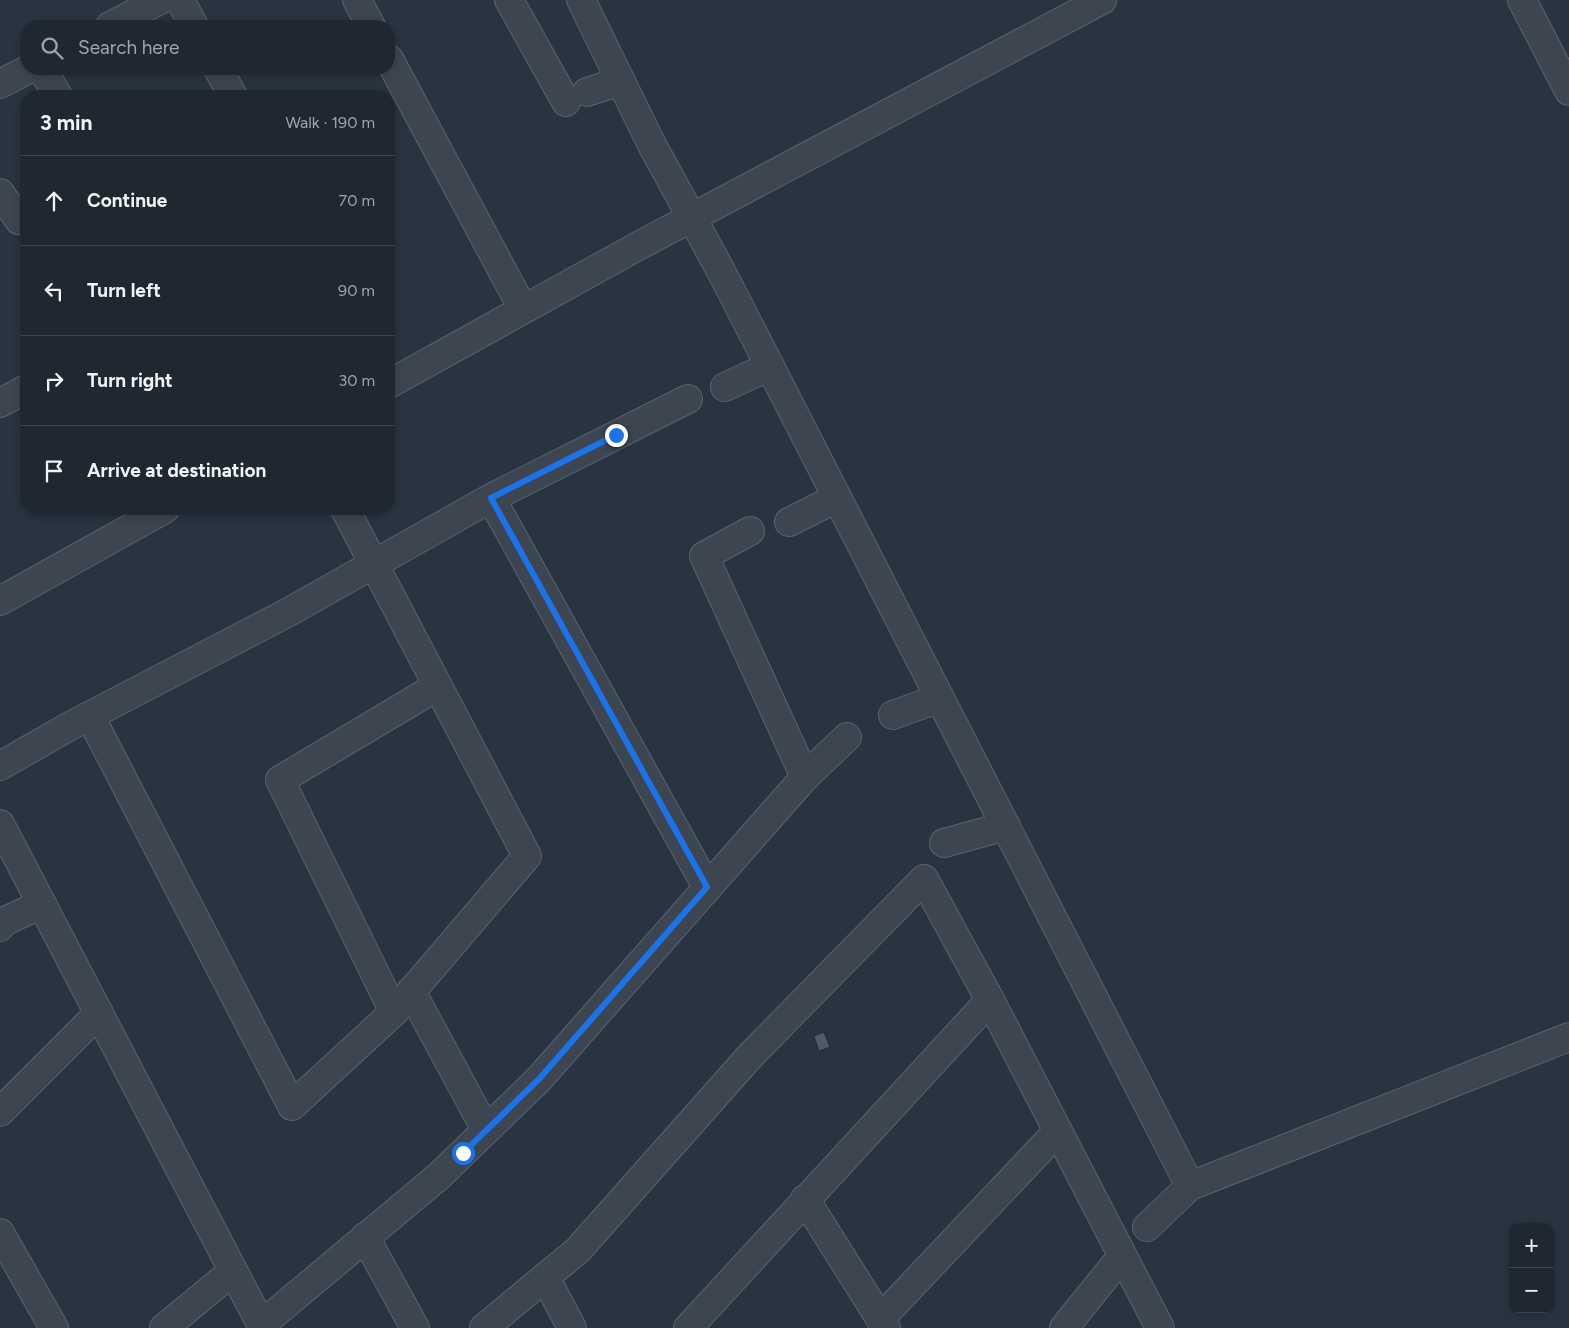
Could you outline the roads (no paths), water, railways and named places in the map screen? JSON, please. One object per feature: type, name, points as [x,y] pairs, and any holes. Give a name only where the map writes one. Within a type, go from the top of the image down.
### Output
[{"type":"street","points":[[122,20],[160,0]]},
{"type":"street","points":[[180,0],[191,20]]},
{"type":"street","points":[[357,0],[368,20]]},
{"type":"street","points":[[509,0],[577,97],[621,80]]},
{"type":"street","points":[[581,0],[652,144],[721,271],[1190,1186]]},
{"type":"street","points":[[395,381],[648,240],[1102,0]]},
{"type":"street","points":[[1522,0],[1569,91]]},
{"type":"street","points":[[395,70],[523,309]]},
{"type":"street","points":[[0,84],[20,73]]},
{"type":"street","points":[[46,75],[54,90]]},
{"type":"street","points":[[221,75],[230,90]]},
{"type":"street","points":[[0,193],[18,220],[20,219]]},
{"type":"street","points":[[725,387],[770,366]]},
{"type":"street","points":[[0,403],[20,392]]},
{"type":"street","points":[[0,766],[90,716],[287,612],[491,498],[688,399]]},
{"type":"street","points":[[491,498],[707,887]]},
{"type":"street","points":[[789,522],[837,498]]},
{"type":"street","points":[[0,601],[154,515]]},
{"type":"street","points":[[90,716],[292,1106],[394,1012],[527,856],[348,515]]},
{"type":"street","points":[[750,530],[704,556],[805,776]]},
{"type":"street","points":[[394,1012],[280,780],[438,686]]},
{"type":"street","points":[[893,715],[940,698]]},
{"type":"street","points":[[0,824],[262,1327],[439,1176],[539,1079],[805,776],[847,736]]},
{"type":"street","points":[[944,843],[1006,826]]},
{"type":"street","points":[[484,1328],[578,1250],[750,1055],[924,879],[990,1000],[1160,1328]]},
{"type":"street","points":[[0,927],[5,921],[42,904]]},
{"type":"street","points":[[411,992],[486,1130]]},
{"type":"street","points":[[703,1322],[805,1199],[990,1000]]},
{"type":"street","points":[[0,1112],[99,1013]]},
{"type":"street","points":[[1147,1227],[1190,1186],[1569,1037]]},
{"type":"street","points":[[805,1199],[884,1323],[1058,1130]]},
{"type":"street","points":[[0,1233],[54,1328]]},
{"type":"street","points":[[365,1238],[415,1328]]},
{"type":"street","points":[[1064,1328],[1122,1256]]},
{"type":"street","points":[[164,1328],[233,1271]]},
{"type":"street","points":[[545,1277],[572,1328]]}]
